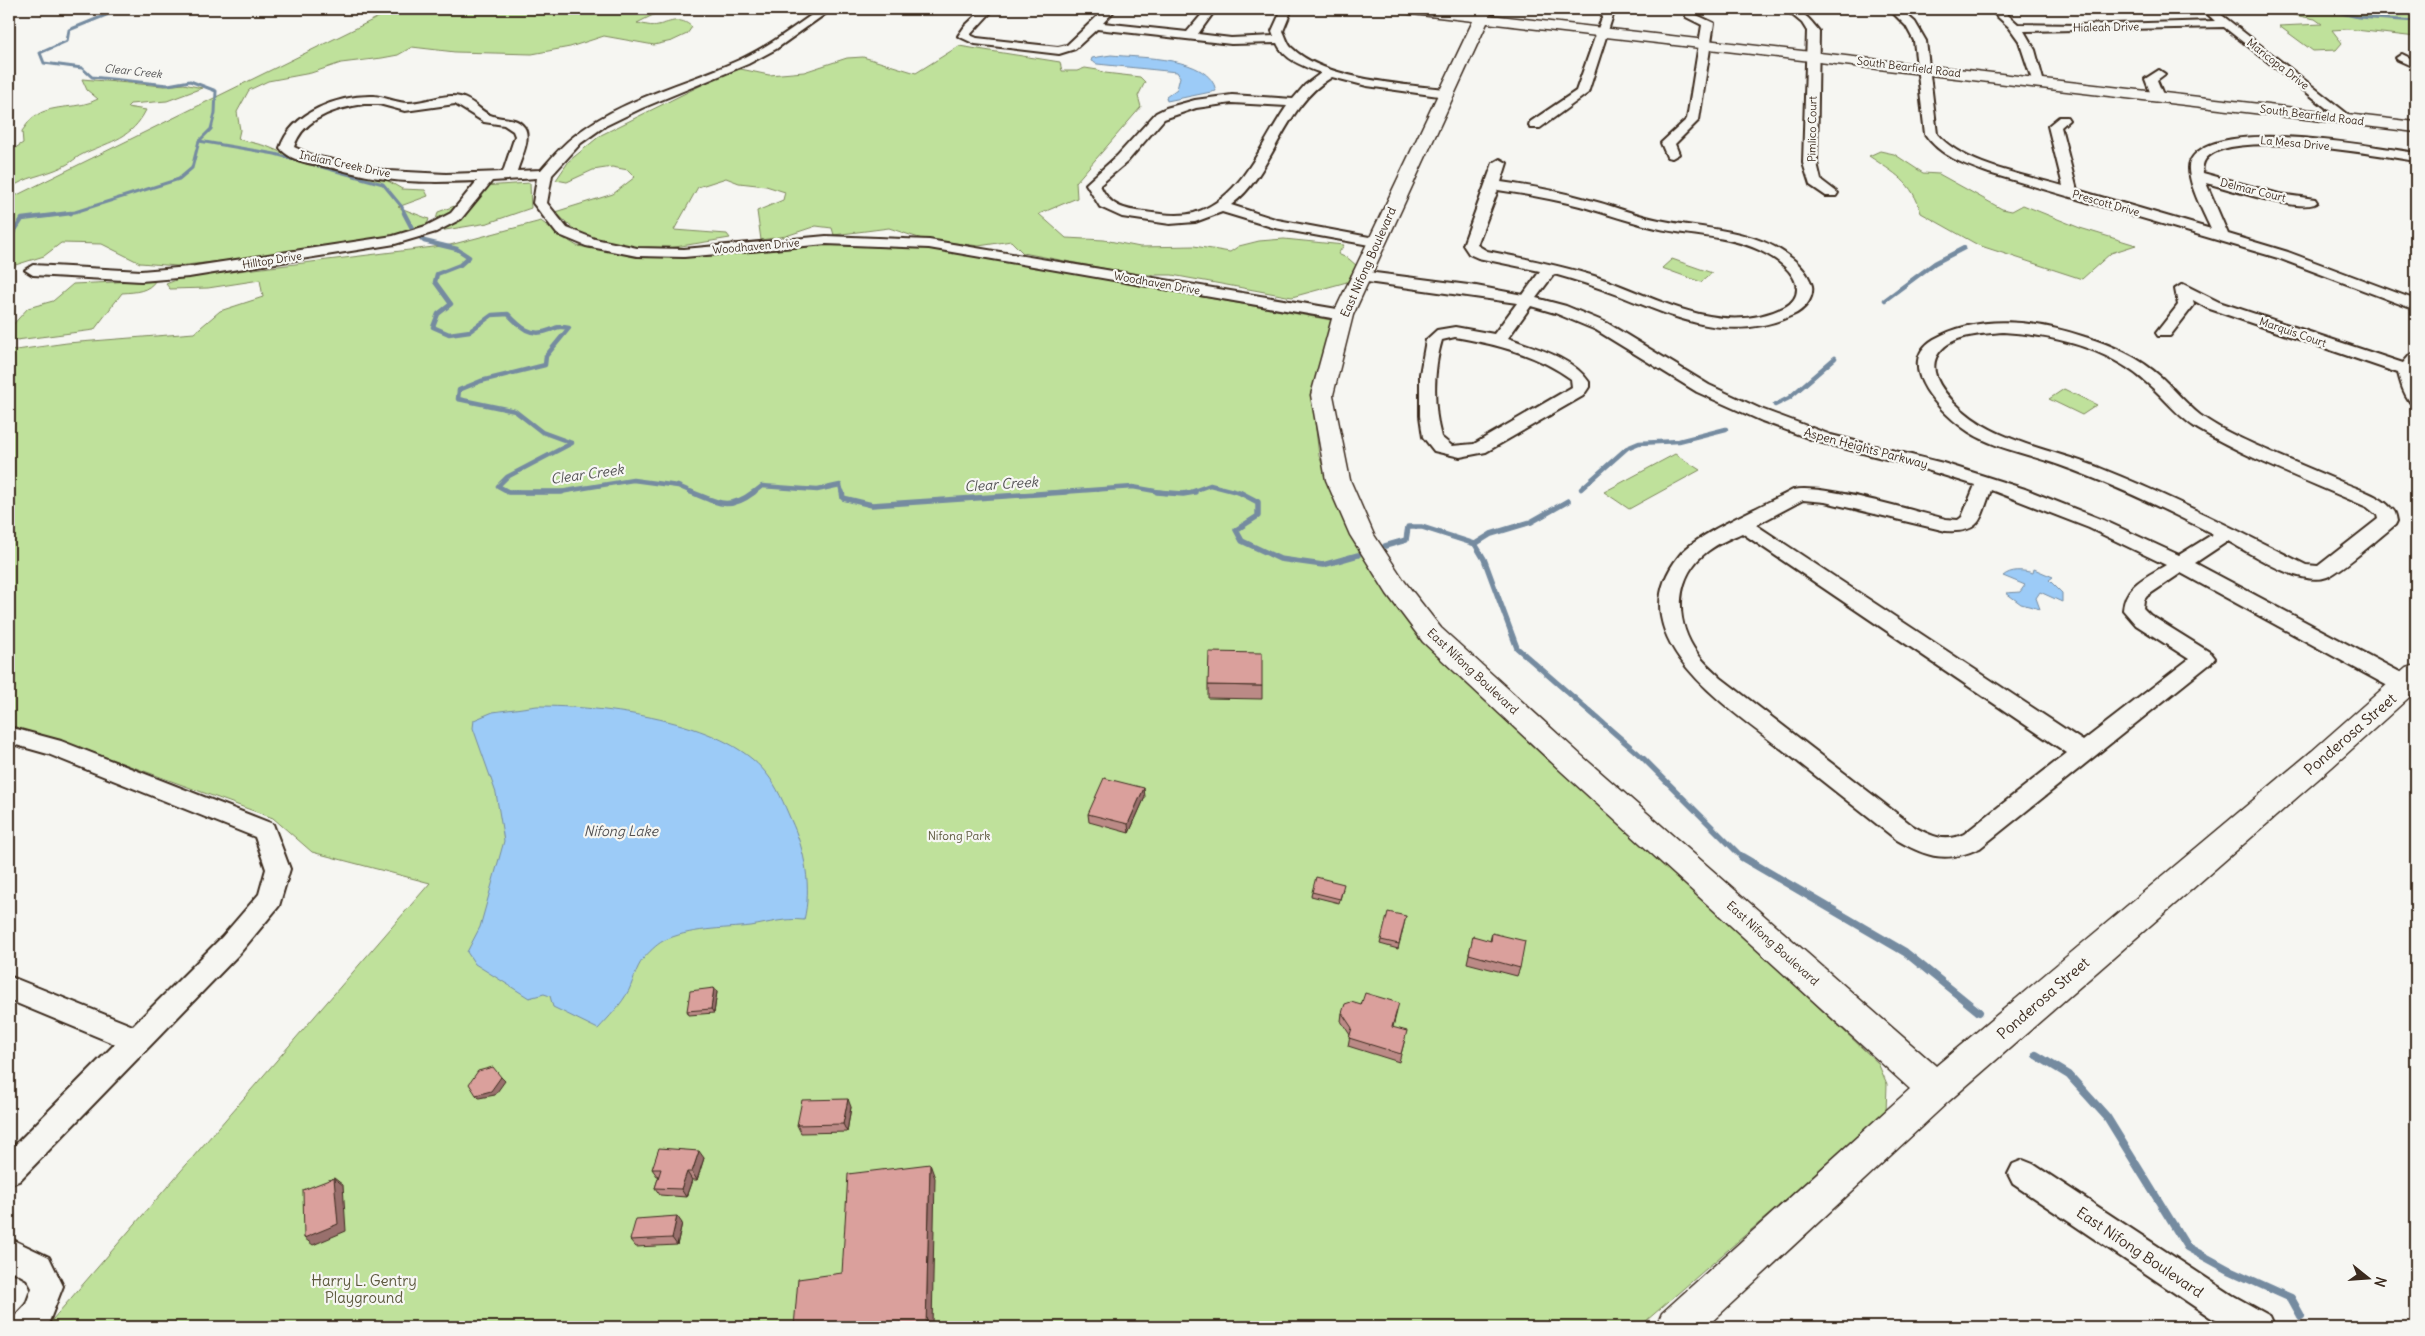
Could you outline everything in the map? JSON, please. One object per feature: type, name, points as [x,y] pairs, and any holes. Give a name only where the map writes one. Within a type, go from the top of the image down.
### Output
[{"type":"street","points":[[545,174],[576,140],[601,123],[744,62],[772,47],[827,9]]},
{"type":"street","points":[[990,9],[969,28],[964,36],[975,41],[1059,51],[1069,49],[1111,9]]},
{"type":"street","points":[[1189,37],[1211,10],[1196,9]]},
{"type":"street","points":[[1287,9],[1277,27],[1279,39],[1285,49],[1296,58],[1329,74],[1377,84],[1446,93]]},
{"type":"street","name":"South Bearfield Road","points":[[1402,9],[1484,13],[1604,31],[2416,127]]},
{"type":"street","points":[[1535,125],[1582,93],[1610,9]]},
{"type":"street","name":"Pimlico Court","points":[[1790,9],[1806,21],[1813,32],[1814,56],[1810,163],[1815,182],[1831,193]]},
{"type":"street","name":"Prescott Drive","points":[[1894,9],[1912,24],[1920,41],[1931,134],[1940,145],[1975,164],[2324,268],[2416,305]]},
{"type":"street","points":[[1994,9],[2028,43],[2038,83]]},
{"type":"street","name":"Maricopa Drive","points":[[2207,9],[2348,119]]},
{"type":"street","name":"East Nifong Boulevard","points":[[1484,13],[1375,242],[1343,315],[1322,395],[1328,436],[1338,480],[1362,535],[1396,588],[1427,629],[1572,764],[1936,1089]]},
{"type":"street","points":[[1672,154],[1668,143],[1692,120],[1696,110],[1707,43],[1708,23],[1690,15]]},
{"type":"street","name":"Hialeah Drive","points":[[2014,27],[2079,28],[2228,24]]},
{"type":"street","points":[[1094,25],[1240,42],[1279,39]]},
{"type":"street","points":[[2402,58],[2416,65]]},
{"type":"street","points":[[1295,103],[1232,99],[1195,104],[1170,111],[1160,116],[1122,159],[1093,184],[1098,199],[1105,206],[1121,213],[1165,220],[1197,218],[1222,207],[1244,182],[1306,88],[1329,74]]},
{"type":"street","points":[[2158,96],[2151,79],[2159,74]]},
{"type":"street","name":"Indian Creek Drive","points":[[509,176],[521,136],[520,129],[506,120],[489,120],[465,102],[456,100],[408,107],[374,100],[344,104],[304,121],[288,141],[287,148],[293,153],[308,159],[387,175],[488,177],[509,176],[545,174]]},
{"type":"street","points":[[2063,120],[2054,126],[2071,192]]},
{"type":"street","name":"La Mesa Drive","points":[[2197,176],[2195,164],[2200,154],[2208,148],[2241,140],[2293,142],[2416,157]]},
{"type":"street","points":[[1493,184],[1544,193],[1661,225],[1723,234],[1747,240],[1788,261],[1800,273],[1804,284],[1804,295],[1796,307],[1779,316],[1761,321],[1726,323],[1698,320],[1668,312],[1632,295],[1550,268],[1490,257],[1474,251],[1470,245],[1500,163]]},
{"type":"street","name":"Woodhaven Drive","points":[[545,174],[540,204],[562,231],[591,244],[637,252],[684,252],[826,240],[919,243],[1343,315]]},
{"type":"street","points":[[2197,176],[2222,237]]},
{"type":"street","name":"Delmar Court","points":[[2197,176],[2278,198],[2310,202]]},
{"type":"street","name":"Hilltop Drive","points":[[33,270],[141,276],[189,272],[395,240],[431,230],[456,216],[488,177]]},
{"type":"street","points":[[1222,207],[1275,224],[1375,242]]},
{"type":"street","points":[[1498,340],[1550,268]]},
{"type":"street","name":"Aspen Heights Parkway","points":[[1359,279],[1434,288],[1524,303],[1581,326],[1612,342],[1712,404],[1753,422],[1793,437],[1984,487],[2176,568],[2284,626],[2405,685]]},
{"type":"street","name":"Marquis Court","points":[[2164,333],[2186,305],[2183,289],[2213,305],[2411,364]]},
{"type":"street","points":[[1996,328],[2051,333],[2087,343],[2124,360],[2147,374],[2180,408],[2232,441],[2374,503],[2386,513],[2388,521],[2324,572],[2313,573],[2300,570],[2226,533],[2168,503],[2074,464],[1978,429],[1956,414],[1937,395],[1926,375],[1926,359],[1935,346],[1947,338],[1966,331],[1996,328]]},
{"type":"street","points":[[1455,332],[1498,340],[1539,354],[1562,367],[1577,376],[1581,382],[1581,388],[1480,448],[1471,452],[1446,450],[1437,445],[1432,438],[1427,392],[1433,342],[1443,333],[1455,332]]},
{"type":"street","points":[[2411,364],[2410,388],[2416,398]]},
{"type":"street","points":[[1984,487],[1970,520],[1962,526],[1946,525],[1810,493],[1800,494],[1701,546],[1686,560],[1675,578],[1669,600],[1675,631],[1688,658],[1713,684],[1905,833],[1924,844],[1942,849],[1959,848],[1972,841],[2082,752],[2204,658],[2143,620],[2133,610],[2134,598],[2140,591],[2226,533]]},
{"type":"street","points":[[1742,524],[2082,752]]},
{"type":"street","name":"Ponderosa Street","points":[[1676,1327],[1936,1089],[2405,685]]},
{"type":"street","points":[[9,735],[53,747],[265,831],[278,869],[270,900],[231,945],[9,1172]]},
{"type":"street","points":[[9,988],[138,1041]]},
{"type":"street","name":"East Nifong Boulevard","points":[[2023,1174],[2221,1306],[2259,1327]]},
{"type":"street","points":[[9,1253],[38,1268],[48,1286],[38,1314],[26,1327]]},
{"type":"green space","points":[[395,9],[665,9],[637,23],[653,26],[680,21],[692,27],[687,34],[672,41],[654,45],[604,36],[570,47],[532,54],[455,52],[412,47],[398,55],[341,63],[311,73],[268,81],[249,90],[237,112],[240,130],[238,139],[266,146],[300,160],[383,178],[402,189],[425,190],[428,196],[398,207],[429,219],[425,230],[374,244],[177,266],[140,263],[102,244],[61,243],[44,256],[9,267],[9,199]]},
{"type":"green space","points":[[2275,9],[2416,9],[2416,37],[2347,29],[2332,30],[2342,43],[2336,50],[2313,51],[2279,26],[2322,24],[2315,19],[2278,12]]},
{"type":"green space","points":[[959,46],[1060,62],[1062,71],[1077,71],[1085,68],[1105,73],[1140,77],[1145,82],[1138,96],[1141,107],[1076,182],[1077,198],[1039,214],[1066,238],[1104,240],[1140,247],[1194,246],[1230,252],[1239,246],[1259,241],[1284,239],[1344,245],[1338,254],[1349,259],[1357,266],[1347,282],[1292,297],[1172,275],[1139,275],[1023,253],[1011,241],[979,246],[922,239],[889,228],[834,235],[832,228],[816,226],[786,236],[761,240],[757,211],[783,200],[785,192],[766,186],[739,183],[726,178],[698,187],[674,230],[727,234],[730,238],[669,248],[624,247],[579,234],[555,212],[613,194],[635,177],[628,170],[612,167],[593,170],[567,182],[556,180],[569,161],[601,135],[736,68],[769,75],[804,72],[847,58],[863,57],[916,73]]},
{"type":"green space","points":[[82,79],[164,86],[184,84],[202,88],[167,101],[130,104],[127,107],[146,110],[128,133],[112,142],[82,154],[65,166],[22,181],[9,189],[9,152],[23,143],[22,131],[31,119],[50,109],[83,104],[98,99],[87,90]]},
{"type":"green space","points":[[1880,151],[1894,154],[1923,173],[1939,174],[2002,209],[2012,211],[2023,205],[2080,228],[2136,245],[2111,253],[2082,279],[1978,245],[1921,213],[1908,186],[1894,173],[1869,156]]},
{"type":"green space","points":[[530,183],[531,208],[488,223],[433,232],[438,212],[471,200],[483,186]]},
{"type":"green space","name":"Nifong Park","points":[[541,221],[566,240],[573,235],[569,241],[577,246],[651,257],[715,256],[824,245],[902,245],[975,256],[1331,320],[1312,395],[1319,456],[1338,505],[1386,591],[1647,846],[1878,1063],[1887,1084],[1886,1113],[1639,1327],[46,1327],[430,883],[312,852],[273,818],[67,743],[9,726],[9,351],[67,343],[194,333],[220,311],[263,297],[260,280],[208,288],[170,289],[166,284],[181,278],[450,245]]},
{"type":"green space","points":[[1672,259],[1712,273],[1701,282],[1662,268]]},
{"type":"green space","points":[[156,280],[145,289],[137,292],[122,293],[94,330],[9,341],[9,329],[28,308],[53,301],[73,284]]},
{"type":"green space","points":[[2064,389],[2097,405],[2082,415],[2049,399]]},
{"type":"green space","points":[[1675,454],[1700,470],[1629,509],[1604,492]]},
{"type":"water","points":[[1111,55],[1155,58],[1188,65],[1201,71],[1211,80],[1216,91],[1167,101],[1166,97],[1177,89],[1180,77],[1177,72],[1097,64],[1091,61],[1092,58]]},
{"type":"water","points":[[2034,569],[2053,577],[2049,580],[2062,593],[2062,602],[2040,592],[2036,598],[2040,609],[2021,604],[2006,593],[2020,592],[2025,585],[2003,576],[2017,571],[2033,573]]},
{"type":"water","name":"Nifong Lake","points":[[537,706],[594,709],[660,719],[692,728],[721,740],[746,755],[766,773],[774,784],[796,832],[806,869],[807,895],[804,920],[783,920],[751,926],[695,931],[663,941],[643,959],[626,995],[615,1011],[598,1029],[553,1007],[550,996],[544,994],[529,998],[475,964],[467,952],[480,927],[504,841],[496,793],[473,728],[474,720],[493,712]]},
{"type":"building","points":[[1209,652],[1262,653],[1262,686],[1208,685]]},
{"type":"building","points":[[1104,778],[1144,788],[1128,824],[1088,814]]},
{"type":"building","points":[[1316,877],[1344,884],[1340,899],[1312,892]]},
{"type":"building","points":[[1388,912],[1406,916],[1399,944],[1381,940]]},
{"type":"building","points":[[1492,933],[1525,941],[1520,968],[1469,954],[1473,936],[1491,941]]},
{"type":"building","points":[[714,988],[711,1009],[687,1011],[690,991]]},
{"type":"building","points":[[1365,993],[1399,1003],[1392,1027],[1407,1031],[1401,1054],[1349,1038],[1352,1028],[1342,1013],[1345,1004],[1351,1002],[1361,1005]]},
{"type":"building","points":[[493,1067],[501,1077],[491,1091],[476,1095],[469,1084],[478,1071]]},
{"type":"building","points":[[848,1099],[843,1124],[797,1125],[802,1100]]},
{"type":"building","points":[[659,1148],[699,1151],[692,1172],[687,1172],[681,1189],[655,1188],[661,1169],[652,1169]]},
{"type":"building","points":[[930,1164],[926,1327],[794,1327],[798,1279],[842,1273],[848,1174]]},
{"type":"building","points":[[334,1178],[338,1224],[304,1238],[303,1190]]},
{"type":"building","points":[[677,1216],[672,1238],[630,1240],[636,1219]]},
{"type":"waterway","name":"Clear Creek","points":[[121,9],[69,30],[67,41],[40,53],[44,63],[82,68],[92,77],[168,85],[190,81],[216,91],[215,113],[211,129],[199,141]]},
{"type":"waterway","points":[[2324,9],[2358,17],[2416,21]]},
{"type":"waterway","name":"Clear Creek","points":[[61,214],[75,212],[179,179],[192,168],[199,141]]},
{"type":"waterway","name":"Clear Creek","points":[[199,141],[275,154],[383,184],[402,207],[405,214]]},
{"type":"waterway","name":"Clear Creek","points":[[9,235],[13,233],[22,219],[71,213]]},
{"type":"waterway","name":"Clear Creek","points":[[404,213],[413,230]]},
{"type":"waterway","name":"Clear Creek","points":[[421,238],[424,241],[457,249],[469,257],[460,265],[437,274],[435,282],[451,304],[438,314],[433,327],[449,334],[470,331],[492,315],[508,314],[522,327],[532,332],[543,332],[559,327],[569,328],[546,356],[545,365],[481,381],[459,390],[458,399],[515,411],[542,432],[572,443],[507,477],[498,486],[509,492]]},
{"type":"waterway","points":[[1885,300],[1935,263],[1964,248]]},
{"type":"waterway","points":[[1775,405],[1789,398],[1835,358]]},
{"type":"waterway","points":[[1581,489],[1627,448],[1639,443],[1679,441],[1726,429]]},
{"type":"waterway","name":"Clear Creek","points":[[560,492],[633,480],[678,486],[694,493]]},
{"type":"waterway","name":"Clear Creek","points":[[753,493],[762,486],[817,490],[840,485],[842,493]]},
{"type":"waterway","name":"Clear Creek","points":[[1188,493],[1210,485],[1241,493]]},
{"type":"waterway","name":"Clear Creek","points":[[1048,493],[1133,487],[1163,492]]},
{"type":"waterway","name":"Clear Creek","points":[[509,492],[560,492]]},
{"type":"waterway","name":"Clear Creek","points":[[691,492],[723,503],[737,502],[754,492]]},
{"type":"waterway","name":"Clear Creek","points":[[842,492],[843,498],[872,505],[1066,492]]},
{"type":"waterway","name":"Clear Creek","points":[[1157,492],[1163,492]]},
{"type":"waterway","name":"Clear Creek","points":[[1163,492],[1183,494],[1195,492]]},
{"type":"waterway","name":"Clear Creek","points":[[1241,493],[1258,502],[1258,516],[1236,530],[1242,541],[1280,559],[1323,565],[1358,555]]},
{"type":"waterway","points":[[1475,544],[1491,534],[1531,522],[1568,501]]},
{"type":"waterway","points":[[1385,546],[1406,540],[1408,527],[1422,527],[1475,544]]},
{"type":"waterway","points":[[1475,544],[1484,559],[1517,648],[1642,757],[1742,857]]},
{"type":"waterway","points":[[1742,857],[1905,952],[1979,1012]]},
{"type":"waterway","points":[[2036,1055],[2069,1075],[2107,1117],[2187,1247],[2229,1270],[2291,1298],[2301,1316]]},
{"type":"park label","name":"Harry L. Gentry Playground","points":[[364,1288]]}]
